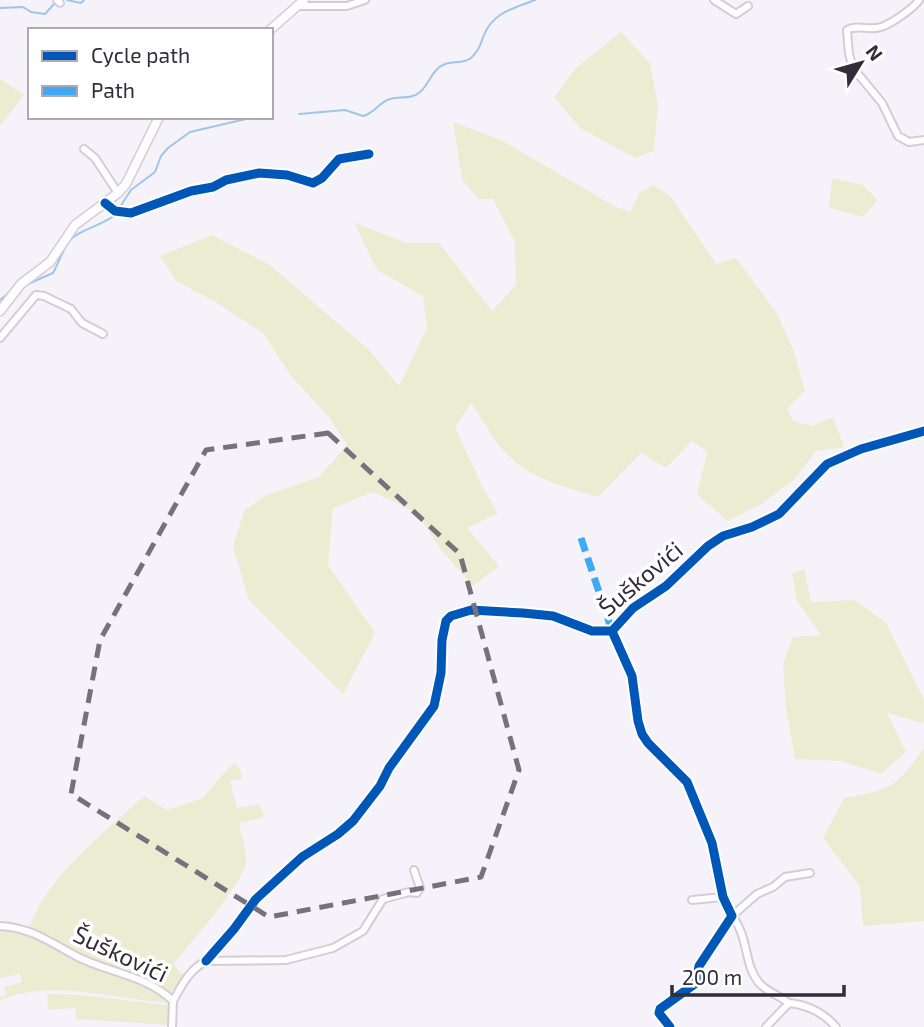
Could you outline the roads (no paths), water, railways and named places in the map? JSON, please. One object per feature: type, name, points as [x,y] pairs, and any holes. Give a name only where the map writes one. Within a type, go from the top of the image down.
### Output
[{"type":"street","points":[[272,28],[302,3],[347,6],[365,0]]},
{"type":"street","points":[[714,0],[737,15],[748,6]]},
{"type":"street","points":[[919,0],[911,9],[882,27],[849,29],[846,37],[852,65],[882,103],[898,136],[909,142],[924,140]]},
{"type":"street","points":[[0,311],[19,287],[50,262],[75,225],[126,184],[158,119]]},
{"type":"street","points":[[84,149],[95,158],[118,193]]},
{"type":"street","points":[[105,203],[117,211],[131,213],[191,191],[259,173],[287,175],[313,183],[323,178],[340,159],[369,154]]},
{"type":"street","points":[[0,338],[36,295],[71,309],[82,323],[103,334]]},
{"type":"street","name":"Šuškovići","points":[[0,926],[38,934],[88,961],[139,978],[173,1001],[186,978],[206,961],[234,929],[256,898],[302,857],[346,827],[378,789],[389,768],[434,706],[441,673],[442,640],[446,621],[451,616],[471,610],[543,615],[553,616],[583,629],[612,631],[633,608],[666,586],[708,546],[723,536],[752,527],[779,514],[827,464],[861,450],[924,431]]},
{"type":"street","points":[[612,631],[632,676],[642,734],[687,782],[712,843],[723,897],[743,933],[754,975],[766,989],[789,1003],[822,1013],[836,1027]]},
{"type":"street","name":"Šuškovići","points":[[206,961],[286,960],[333,948],[363,931],[383,899],[409,892],[416,893],[420,888],[414,870]]},
{"type":"street","points":[[670,1027],[659,1013],[660,1009],[696,983],[699,966],[732,916],[757,894],[773,887],[785,877],[810,873]]},
{"type":"street","points":[[692,900],[723,897]]},
{"type":"street","points":[[172,1027],[173,1001]]},
{"type":"street","points":[[766,1027],[789,1003]]},
{"type":"waterway","points":[[67,0],[81,3],[84,0]]},
{"type":"waterway","points":[[299,114],[345,110],[363,116],[386,100],[417,94],[441,66],[471,58],[478,50],[488,27],[499,16],[535,0]]},
{"type":"waterway","points":[[0,8],[23,7],[31,12],[45,14],[55,3]]},
{"type":"waterway","points":[[118,210],[131,190],[155,172],[161,156],[168,148],[190,132],[246,119]]},
{"type":"waterway","points":[[28,284],[53,273],[72,239],[115,215]]},
{"type":"waterway","points":[[0,300],[10,292]]}]
